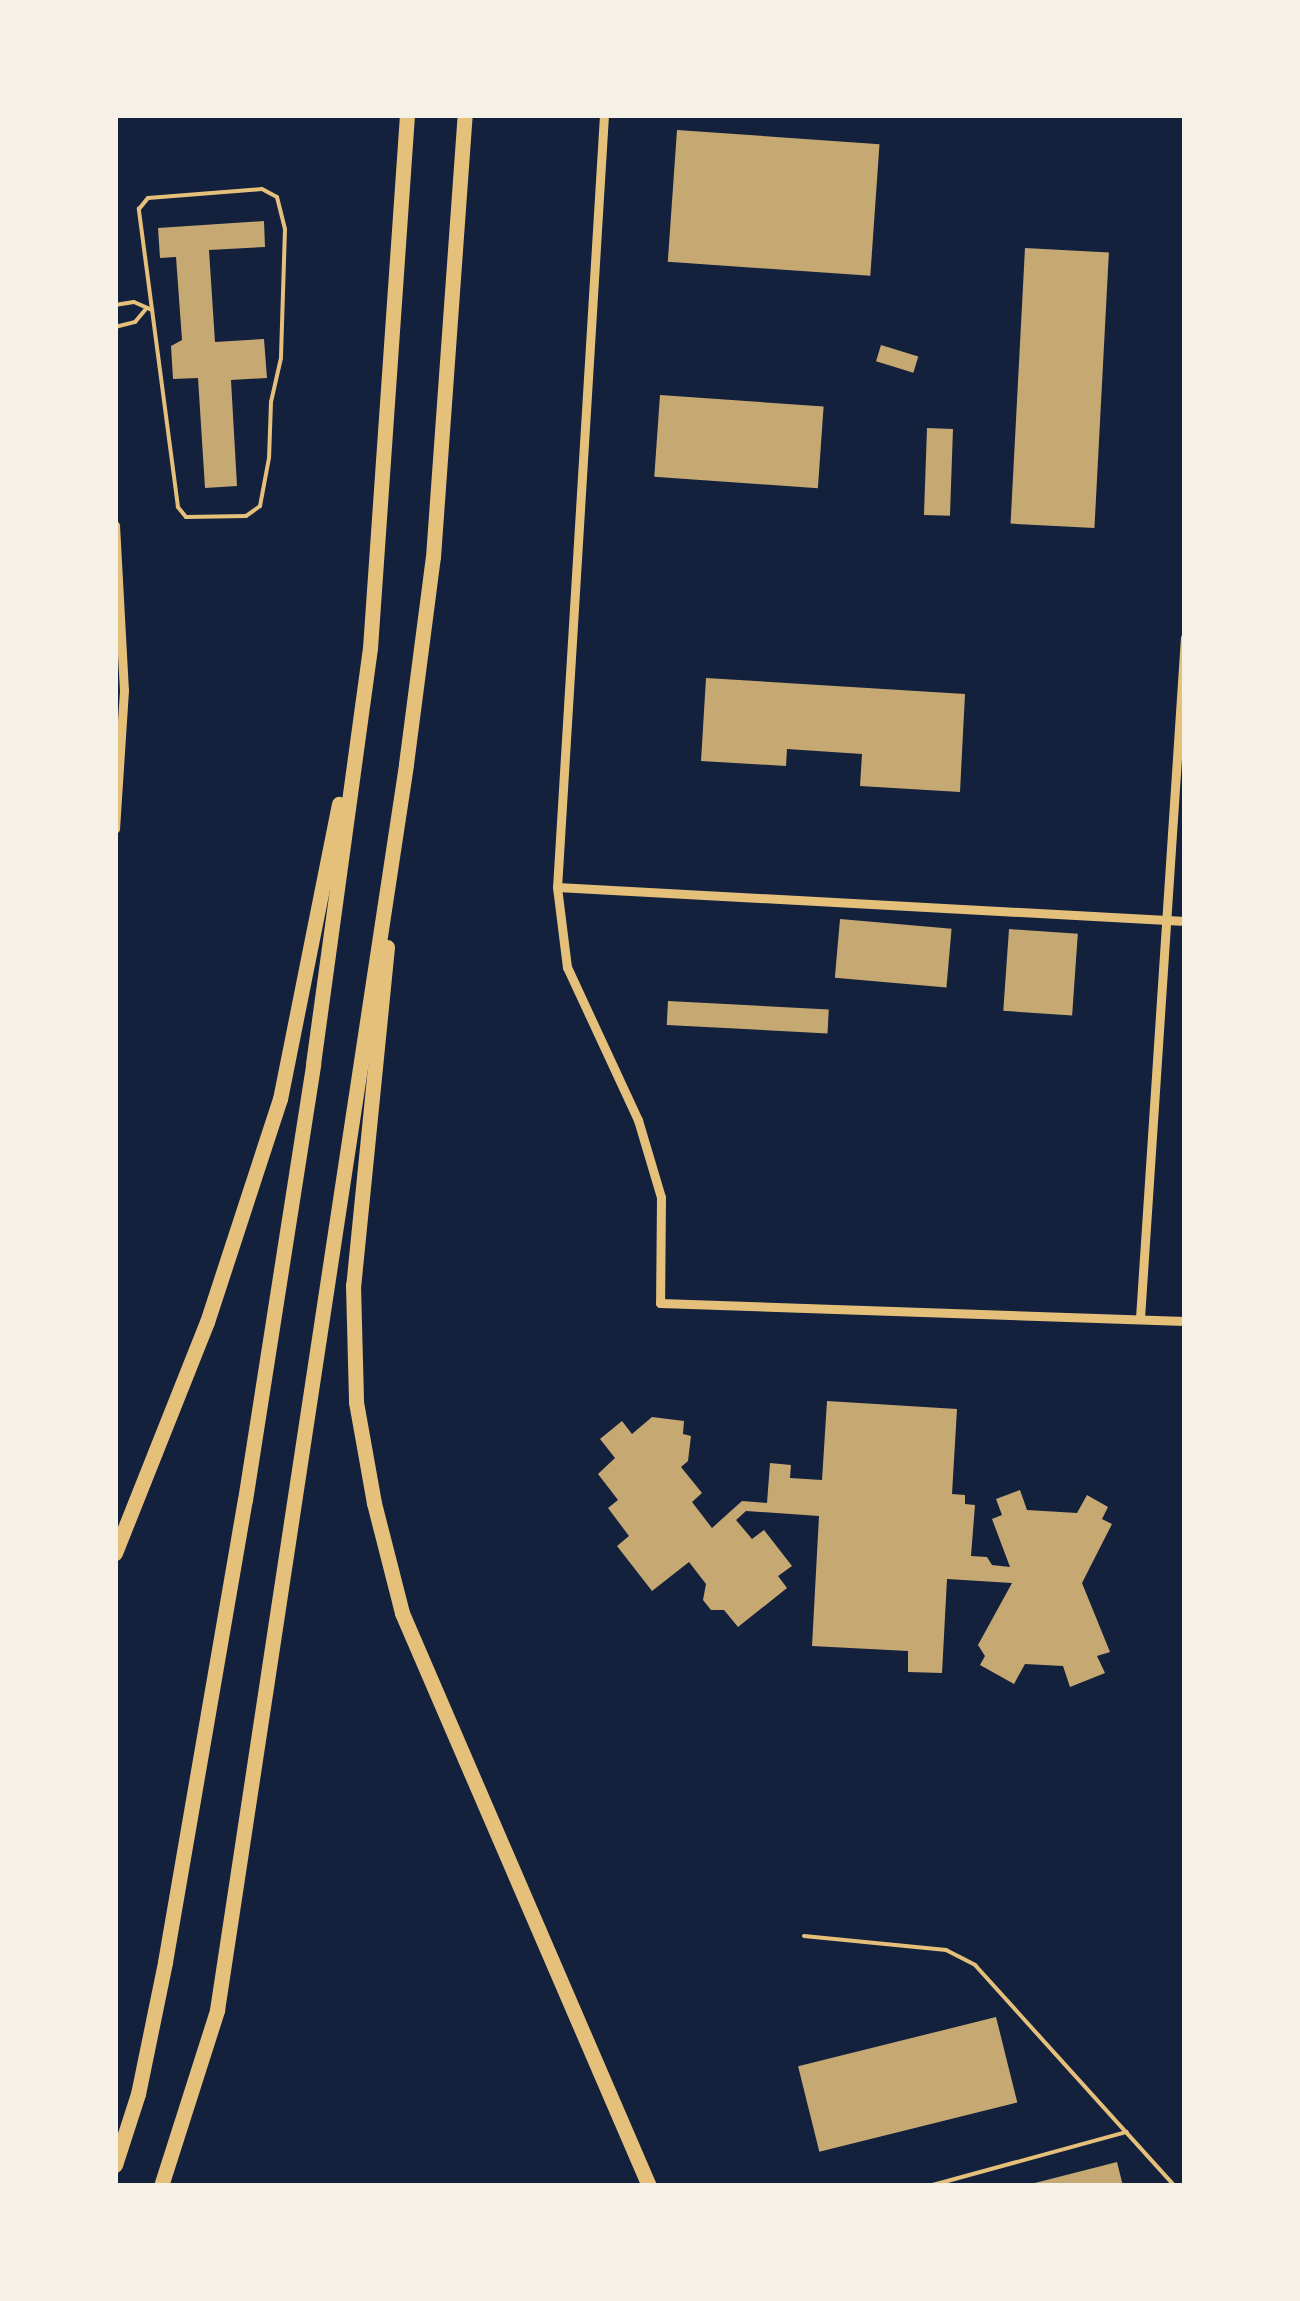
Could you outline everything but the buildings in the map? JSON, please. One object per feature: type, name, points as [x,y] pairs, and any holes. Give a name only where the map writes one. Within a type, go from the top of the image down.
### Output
[{"type":"highway","points":[[115,2166],[138,2094],[165,1962],[313,1064],[370,648],[407,115]]},
{"type":"highway","points":[[161,2186],[217,2010],[406,764],[433,558],[465,115]]},
{"type":"highway","points":[[115,1553],[207,1322],[280,1099],[370,648]]},
{"type":"highway","points":[[406,764],[353,1285],[356,1402],[374,1504],[402,1613],[649,2186]]},
{"type":"street","points":[[604,115],[557,887],[567,967],[638,1120],[661,1197],[660,1304],[1185,1321]]},
{"type":"street","points":[[115,525],[124,690],[115,829]]},
{"type":"street","points":[[1140,1318],[1185,637]]},
{"type":"street","points":[[557,887],[1185,921]]},
{"type":"lane","points":[[262,189],[277,197],[285,228],[281,358],[271,402],[260,506],[246,516],[186,517],[178,508],[154,310],[139,209],[148,198],[262,189]]},
{"type":"lane","points":[[115,305],[134,302],[145,310],[154,310]]},
{"type":"lane","points":[[115,327],[134,322],[145,310]]},
{"type":"lane","points":[[804,1936],[946,1950],[975,1966],[1175,2186]]},
{"type":"lane","points":[[929,2186],[1127,2132]]}]
